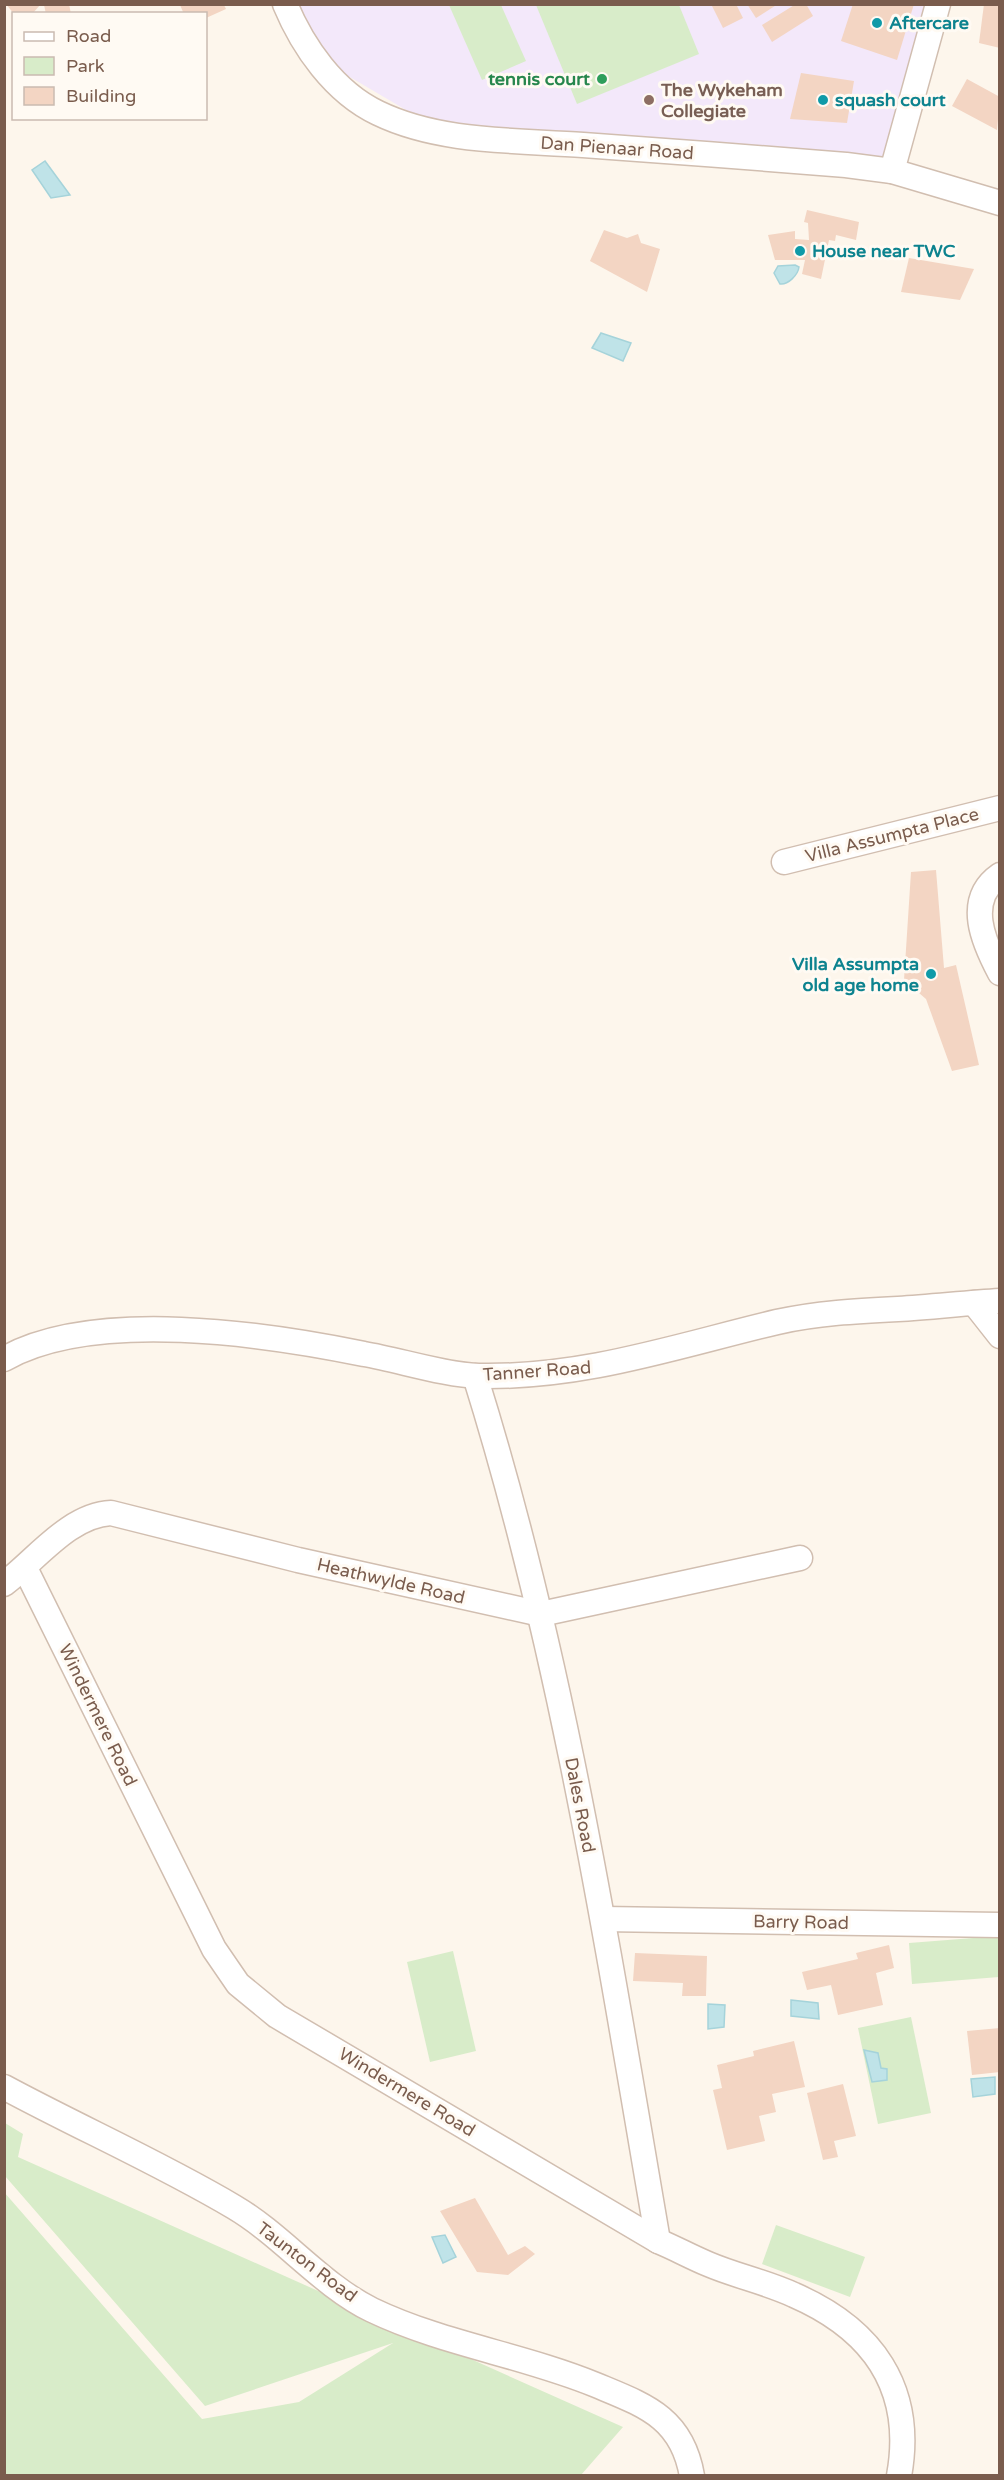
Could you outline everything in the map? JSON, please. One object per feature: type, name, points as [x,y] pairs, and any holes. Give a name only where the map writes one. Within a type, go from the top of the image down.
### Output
[{"type":"street","name":"Dan Pienaar Road","points":[[285,4],[306,46],[342,87],[376,112],[407,124],[469,137],[846,165],[892,171],[999,203]]},
{"type":"street","points":[[892,171],[938,4]]},
{"type":"street","name":"Villa Assumpta Place","points":[[784,862],[999,808]]},
{"type":"street","points":[[999,875],[985,893],[980,905],[979,920],[981,935],[999,973]]},
{"type":"street","name":"Tanner Road","points":[[4,1359],[43,1343],[81,1336],[119,1331],[208,1330],[351,1351],[475,1376],[524,1375],[590,1369],[812,1315],[999,1302]]},
{"type":"street","points":[[974,1303],[999,1336]]},
{"type":"street","name":"Dales Road","points":[[475,1376],[507,1481],[541,1614],[603,1919],[658,2241]]},
{"type":"street","name":"Heathwylde Road","points":[[4,1584],[69,1529],[94,1515],[111,1513],[298,1560],[541,1614],[800,1558]]},
{"type":"street","name":"Windermere Road","points":[[25,1568],[199,1922],[238,1984],[277,2016],[658,2241],[709,2264],[795,2295],[833,2314],[855,2331],[891,2379],[902,2416],[899,2475]]},
{"type":"street","name":"Barry Road","points":[[603,1919],[999,1925]]},
{"type":"street","name":"Taunton Road","points":[[4,2087],[236,2208],[339,2288],[371,2309],[426,2332],[576,2377],[659,2414],[675,2430],[683,2444],[692,2475]]},
{"type":"shaded area","name":"The Wykeham Collegiate","points":[[291,5],[933,5],[892,171],[435,127],[343,73],[298,21]]},
{"type":"green space","points":[[449,5],[501,5],[526,61],[482,80]]},
{"type":"green space","name":"tennis court","points":[[536,5],[679,5],[699,54],[577,104]]},
{"type":"green space","points":[[999,1936],[999,1977],[912,1984],[909,1943]]},
{"type":"green space","points":[[453,1951],[476,2051],[430,2062],[407,1962]]},
{"type":"green space","points":[[911,2017],[931,2113],[878,2124],[858,2028]]},
{"type":"green space","points":[[5,2123],[23,2134],[18,2157],[623,2427],[581,2475],[5,2475],[4,2192],[202,2419],[299,2402],[393,2343],[205,2406],[5,2176]]},
{"type":"green space","points":[[776,2225],[865,2257],[850,2297],[762,2264]]},
{"type":"water","points":[[45,161],[70,195],[51,198],[32,170]]},
{"type":"water","points":[[795,265],[799,267],[795,276],[786,283],[780,284],[774,273],[778,266]]},
{"type":"water","points":[[601,333],[631,343],[623,361],[592,348]]},
{"type":"water","points":[[791,2000],[818,2003],[819,2019],[791,2016]]},
{"type":"water","points":[[708,2004],[725,2005],[724,2027],[708,2029]]},
{"type":"water","points":[[864,2050],[878,2053],[881,2068],[887,2069],[887,2080],[872,2082]]},
{"type":"water","points":[[995,2077],[995,2094],[973,2097],[971,2079]]},
{"type":"water","points":[[445,2235],[456,2257],[443,2263],[432,2237]]},
{"type":"building","points":[[6,4],[41,4],[34,12],[12,12]]},
{"type":"building","points":[[69,4],[71,12],[46,12],[44,5]]},
{"type":"building","points":[[711,4],[736,4],[743,18],[723,28]]},
{"type":"building","points":[[747,4],[778,4],[756,18]]},
{"type":"building","points":[[796,4],[806,4],[813,16],[772,42],[762,25]]},
{"type":"building","name":"Aftercare","points":[[853,4],[914,4],[897,60],[841,41]]},
{"type":"building","points":[[984,4],[1000,4],[1000,48],[979,43]]},
{"type":"building","points":[[180,5],[224,5],[226,9],[207,18],[207,12],[183,12]]},
{"type":"building","name":"squash court","points":[[801,73],[854,81],[847,123],[790,119]]},
{"type":"building","points":[[967,79],[1000,97],[997,130],[952,106]]},
{"type":"building","name":"House near TWC","points":[[807,210],[859,222],[856,240],[836,235],[835,241],[829,240],[821,279],[802,274],[805,260],[775,260],[768,235],[795,231],[795,239],[809,240],[808,223],[804,222]]},
{"type":"building","points":[[604,230],[627,238],[638,234],[641,243],[660,249],[647,292],[590,261]]},
{"type":"building","points":[[909,258],[974,269],[960,300],[901,292]]},
{"type":"building","name":"Villa Assumpta old age home","points":[[936,870],[944,968],[956,965],[979,1065],[952,1071],[926,999],[904,980],[911,872]]},
{"type":"building","points":[[889,1945],[894,1968],[876,1973],[883,2005],[838,2015],[831,1985],[807,1990],[802,1972],[858,1959],[856,1953]]},
{"type":"building","points":[[635,1953],[707,1956],[706,1996],[682,1996],[683,1983],[633,1981]]},
{"type":"building","points":[[1000,2028],[1000,2072],[972,2075],[967,2031]]},
{"type":"building","points":[[794,2041],[805,2087],[772,2094],[776,2112],[759,2116],[765,2141],[727,2150],[713,2090],[722,2088],[717,2065],[754,2056],[753,2051]]},
{"type":"building","points":[[843,2084],[856,2136],[834,2141],[838,2157],[823,2160],[807,2093]]},
{"type":"building","points":[[475,2198],[508,2255],[525,2246],[535,2254],[508,2275],[477,2272],[440,2211]]},
{"type":"place","name":"Aftercare","points":[[877,23]]},
{"type":"place","name":"tennis court","points":[[602,79]]},
{"type":"place","name":"The Wykeham Collegiate","points":[[649,100]]},
{"type":"place","name":"squash court","points":[[823,100]]},
{"type":"place","name":"House near TWC","points":[[800,251]]},
{"type":"place","name":"Villa Assumpta old age home","points":[[931,974]]}]
